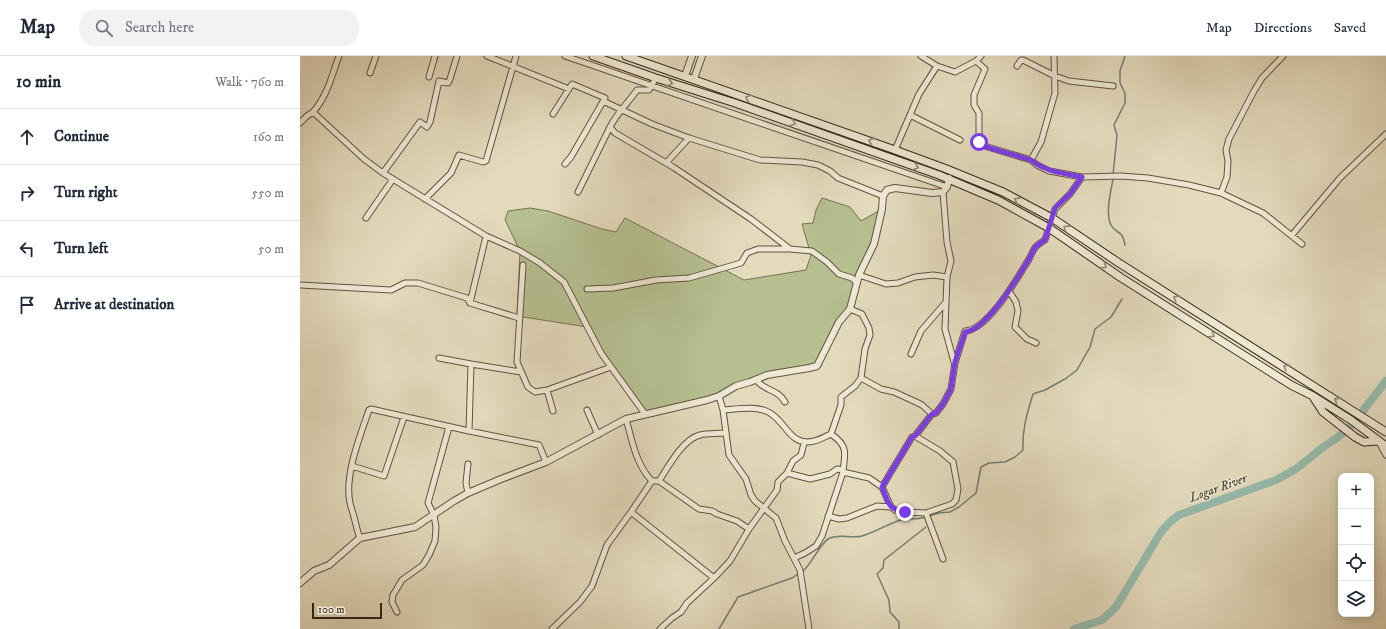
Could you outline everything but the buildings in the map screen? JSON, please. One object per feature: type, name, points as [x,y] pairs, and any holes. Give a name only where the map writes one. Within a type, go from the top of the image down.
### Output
[{"type":"main road","points":[[593,56],[735,103],[949,178],[998,200],[1049,228],[1120,276],[1291,385],[1313,396],[1351,420],[1386,446]]},
{"type":"main road","points":[[626,56],[895,150],[1003,192],[1052,218],[1119,263],[1386,432]]},
{"type":"main road","points":[[1313,396],[1323,412],[1355,437],[1364,442],[1379,441]]},
{"type":"street","points":[[300,123],[306,116],[313,112],[319,103],[328,87],[339,56]]},
{"type":"street","points":[[370,73],[376,56]]},
{"type":"street","points":[[429,77],[435,56]]},
{"type":"street","points":[[383,173],[420,122],[427,127],[430,122],[439,81],[448,82],[457,56]]},
{"type":"street","points":[[487,56],[570,89]]},
{"type":"street","points":[[425,199],[451,173],[459,155],[483,162],[486,161],[516,56]]},
{"type":"street","points":[[565,56],[945,190]]},
{"type":"street","points":[[685,76],[692,56]]},
{"type":"street","points":[[694,79],[702,56]]},
{"type":"street","points":[[921,56],[937,66],[956,72],[976,61],[981,56]]},
{"type":"street","points":[[1031,160],[1041,142],[1054,93],[1054,56]]},
{"type":"street","points":[[1221,193],[1227,177],[1228,161],[1226,150],[1229,139],[1262,78],[1283,56]]},
{"type":"street","points":[[1017,66],[1021,60],[1023,60],[1055,76],[1075,82],[1113,86]]},
{"type":"street","points":[[976,61],[985,69],[974,95],[974,105],[979,113],[979,142],[981,145],[1031,160],[1049,171],[1082,177],[1121,176],[1163,181],[1189,185],[1221,193],[1263,213],[1302,244]]},
{"type":"street","points":[[895,150],[919,94],[937,66]]},
{"type":"street","points":[[578,192],[620,110],[626,106],[637,90],[649,90],[656,78]]},
{"type":"street","points":[[553,114],[572,84],[605,98],[571,157],[565,164]]},
{"type":"street","points":[[603,102],[652,124],[689,138],[760,160],[818,164],[838,178],[883,196]]},
{"type":"street","points":[[313,112],[383,173],[486,236],[520,251],[540,263],[564,282],[588,330],[611,367],[645,414]]},
{"type":"street","points":[[910,115],[960,140]]},
{"type":"street","points":[[610,127],[615,133],[666,163],[751,219],[790,249]]},
{"type":"street","points":[[1292,235],[1340,178],[1386,134]]},
{"type":"street","points":[[666,163],[689,138]]},
{"type":"street","points":[[882,487],[912,437],[915,436],[932,414],[936,413],[943,404],[951,389],[955,362],[965,332],[983,324],[1009,291],[1028,262],[1035,246],[1045,240],[1055,208],[1070,194],[1082,177]]},
{"type":"street","points":[[949,178],[945,190],[947,242],[951,261],[947,277],[945,329],[955,362]]},
{"type":"street","points":[[366,218],[393,179]]},
{"type":"street","points":[[300,583],[314,571],[334,562],[360,538],[416,527],[468,493],[546,462],[626,419],[719,396],[736,386],[767,375],[817,366],[839,322],[850,309],[855,293],[856,283],[874,244],[882,210],[883,196],[887,190],[895,188],[932,193],[945,190]]},
{"type":"street","points":[[470,303],[486,236]]},
{"type":"street","points":[[587,289],[613,288],[656,280],[689,278],[741,263],[747,253],[758,249],[812,251],[827,262],[839,274],[852,278],[856,283]]},
{"type":"street","points":[[523,265],[516,362],[528,387],[535,392],[546,390],[611,367]]},
{"type":"street","points":[[859,275],[886,284],[898,283],[915,277],[933,275],[947,277]]},
{"type":"street","points":[[300,285],[390,290],[405,283],[418,283],[467,298],[470,303],[519,318]]},
{"type":"street","points":[[1009,291],[1016,302],[1018,311],[1015,327],[1027,339],[1036,343]]},
{"type":"street","points":[[911,354],[921,331],[946,302]]},
{"type":"street","points":[[723,410],[759,409],[770,413],[786,427],[792,437],[804,443],[815,441],[831,434],[841,405],[841,397],[855,386],[861,378],[865,349],[870,335],[869,328],[862,314],[850,309]]},
{"type":"street","points":[[439,358],[521,372]]},
{"type":"street","points":[[469,431],[471,364]]},
{"type":"street","points":[[861,378],[881,389],[894,392],[922,405],[932,414]]},
{"type":"street","points":[[756,380],[761,386],[781,395],[785,402]]},
{"type":"street","points":[[546,390],[553,411]]},
{"type":"street","points":[[719,396],[723,410],[729,455],[746,479],[751,495],[755,501],[776,518],[785,542],[801,572],[809,629]]},
{"type":"street","points":[[360,538],[357,532],[350,502],[349,487],[352,466],[359,441],[369,410],[371,409],[449,427],[539,445],[546,462]]},
{"type":"street","points":[[587,410],[598,435]]},
{"type":"street","points":[[352,466],[384,476],[404,417]]},
{"type":"street","points":[[626,419],[644,473],[652,481],[659,481],[699,509],[712,511],[737,521],[749,529]]},
{"type":"street","points":[[397,612],[392,602],[393,594],[402,580],[423,565],[435,541],[436,526],[434,515],[428,503],[449,427]]},
{"type":"street","points":[[659,481],[679,451],[689,441],[699,435],[725,433]]},
{"type":"street","points":[[794,558],[805,554],[816,546],[822,536],[843,471],[846,453],[841,440],[831,434]]},
{"type":"street","points":[[828,516],[839,519],[847,518],[877,506],[891,507],[895,510],[927,516],[952,504],[956,500],[958,489],[958,480],[953,462],[940,451],[915,436]]},
{"type":"street","points":[[1379,441],[1386,455]]},
{"type":"street","points":[[660,629],[672,618],[682,612],[687,603],[730,561],[749,529],[778,490],[778,482],[787,473],[793,461],[801,455],[804,443]]},
{"type":"street","points":[[468,464],[466,483],[468,493]]},
{"type":"street","points":[[787,473],[810,479],[830,474],[837,469],[869,478],[882,487],[891,507]]},
{"type":"street","points":[[552,629],[580,602],[592,586],[607,545],[652,481]]},
{"type":"street","points":[[631,512],[714,578]]},
{"type":"street","points":[[927,516],[943,559]]},
{"type":"green space","points":[[822,198],[850,207],[861,221],[882,209],[855,293],[817,366],[767,375],[719,396],[645,414],[629,393],[587,327],[517,316],[520,251],[505,220],[508,211],[530,208],[548,211],[602,229],[616,232],[625,218],[744,280],[806,270],[811,255],[802,224],[813,223],[816,210]]},
{"type":"waterway","points":[[1113,175],[1117,135],[1114,125],[1125,103],[1125,93],[1120,83],[1120,71],[1125,56]]},
{"type":"waterway","points":[[1113,179],[1109,202],[1109,220],[1113,228],[1121,234],[1125,245]]},
{"type":"waterway","points":[[929,516],[950,512],[959,507],[976,493],[981,467],[989,463],[1005,462],[1015,457],[1023,450],[1024,429],[1033,394],[1045,390],[1065,379],[1077,370],[1090,347],[1095,329],[1111,317],[1122,299]]},
{"type":"waterway","name":"Logar River","points":[[1074,629],[1102,620],[1116,607],[1161,532],[1170,522],[1179,515],[1276,480],[1296,469],[1352,425],[1386,381]]},
{"type":"waterway","points":[[802,572],[809,565],[822,545],[832,537],[858,537],[904,519],[918,519],[925,517]]},
{"type":"waterway","points":[[899,629],[899,622],[890,612],[889,600],[877,574],[883,568],[884,560],[926,527]]},
{"type":"waterway","points":[[719,629],[738,597],[792,578],[798,574]]},
{"type":"route","points":[[905,512],[895,510],[891,507],[882,487],[912,437],[915,436],[932,414],[936,413],[943,404],[951,389],[955,362],[965,332],[983,324],[1009,291],[1028,262],[1035,246],[1045,240],[1055,208],[1070,194],[1082,177],[1049,171],[1031,160],[983,146],[979,142]]}]
